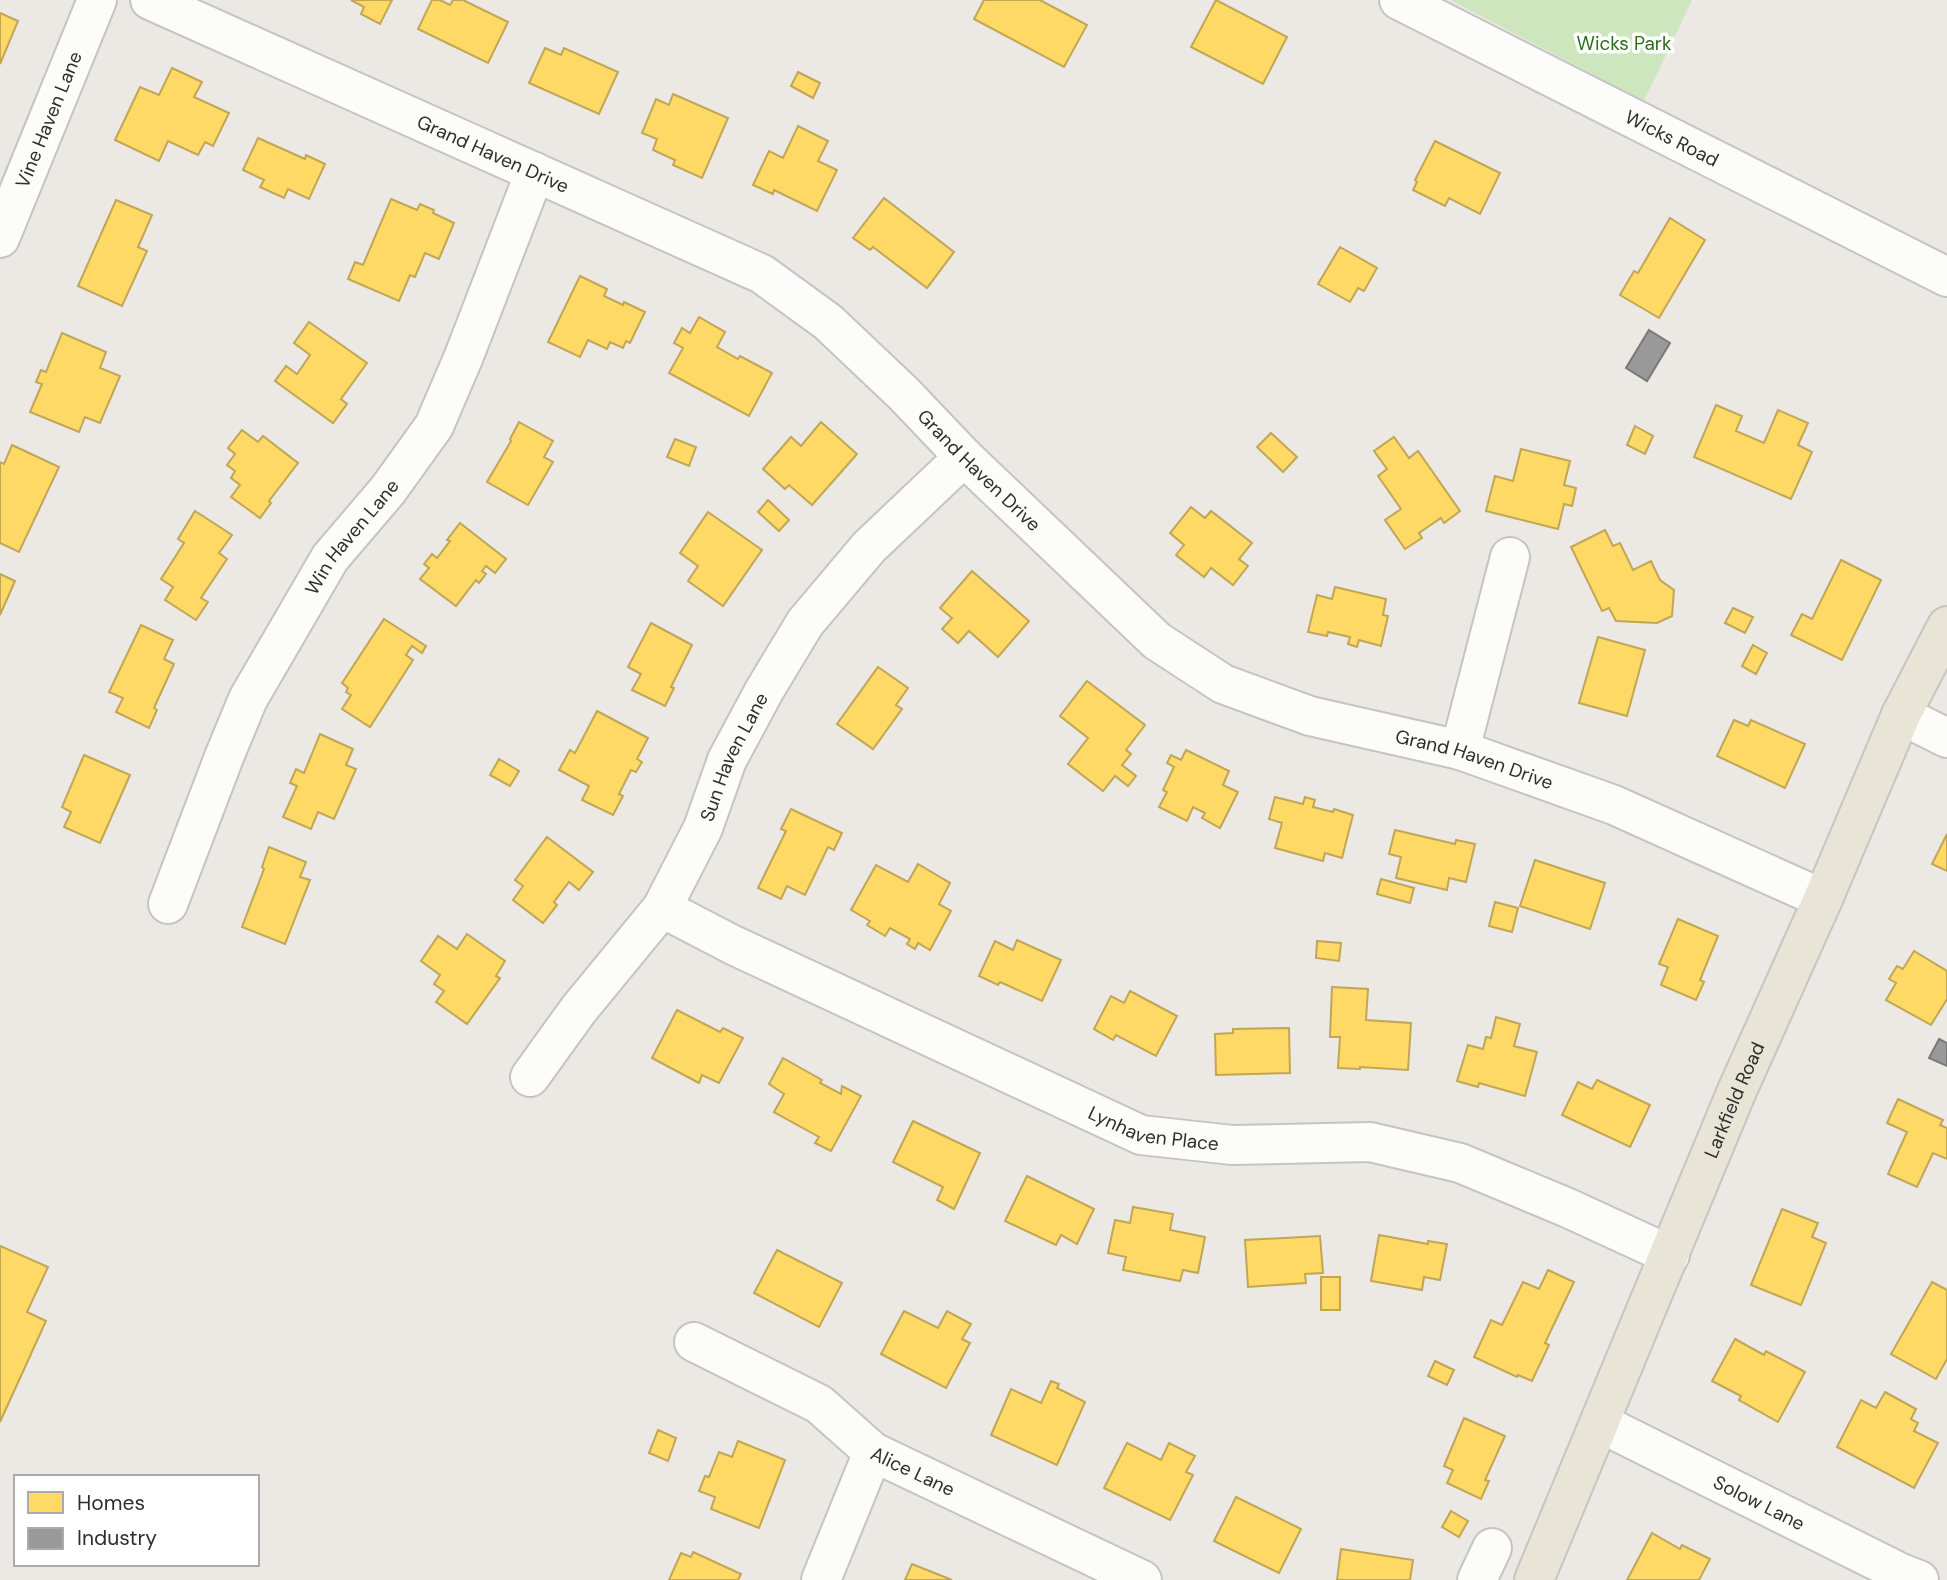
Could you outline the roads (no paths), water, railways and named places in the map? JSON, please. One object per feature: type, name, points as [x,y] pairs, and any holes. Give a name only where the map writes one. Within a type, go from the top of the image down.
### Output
[{"type":"main road","name":"Larkfield Road","points":[[1534,1580],[1736,1093],[1901,715],[1947,626]]},
{"type":"street","name":"Vine Haven Lane","points":[[0,238],[97,0]]},
{"type":"street","name":"Grand Haven Drive","points":[[150,0],[762,274],[828,322],[904,394],[964,457],[1157,641],[1223,684],[1310,716],[1460,750],[1614,806],[1822,899]]},
{"type":"street","name":"Wicks Road","points":[[1399,0],[1947,276]]},
{"type":"street","name":"Win Haven Lane","points":[[168,904],[248,699],[330,558],[388,490],[434,426],[535,172]]},
{"type":"street","name":"Sun Haven Lane","points":[[530,1077],[579,1009],[662,908],[703,828],[727,760],[805,623],[869,547],[964,457]]},
{"type":"street","points":[[1460,750],[1510,558]]},
{"type":"street","points":[[1901,715],[1947,738]]},
{"type":"street","name":"Lynhaven Place","points":[[662,908],[733,945],[1141,1135],[1232,1145],[1370,1142],[1460,1163],[1568,1208],[1670,1255]]},
{"type":"street","name":"Alice Lane","points":[[694,1342],[819,1404],[873,1452],[1142,1580]]},
{"type":"street","name":"Solow Lane","points":[[1600,1423],[1919,1580]]},
{"type":"street","points":[[821,1580],[873,1452]]},
{"type":"park label","name":"Wicks Park","points":[[1624,43]]}]
